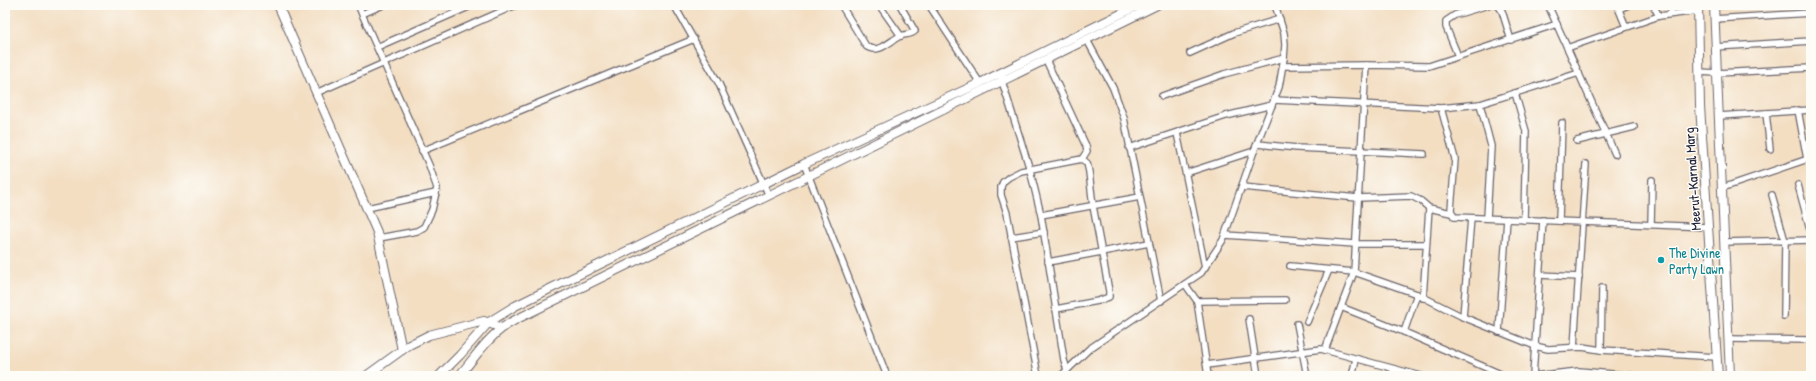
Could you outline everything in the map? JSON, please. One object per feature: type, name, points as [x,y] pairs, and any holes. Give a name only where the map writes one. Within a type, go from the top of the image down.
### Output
[{"type":"street","points":[[278,5],[379,238],[402,350]]},
{"type":"street","points":[[358,5],[434,176],[437,188],[427,223],[424,227],[417,231],[379,238]]},
{"type":"street","points":[[362,14],[383,5]]},
{"type":"street","points":[[377,47],[473,5]]},
{"type":"street","points":[[316,93],[516,5]]},
{"type":"street","points":[[674,5],[719,84],[769,196]]},
{"type":"street","points":[[841,5],[866,46],[869,48],[883,47],[900,36],[913,33],[915,31],[900,5]]},
{"type":"street","points":[[879,5],[900,36]]},
{"type":"street","points":[[929,5],[980,83]]},
{"type":"street","points":[[459,376],[482,347],[502,328],[612,272],[769,196],[1137,8],[1157,5]]},
{"type":"street","points":[[1061,376],[1089,349],[1201,273],[1225,235],[1254,151],[1273,103],[1283,66],[1284,33],[1275,5]]},
{"type":"street","points":[[1458,56],[1446,28],[1446,21],[1455,15],[1488,5]]},
{"type":"street","points":[[1498,5],[1502,11],[1511,40]]},
{"type":"street","points":[[1548,5],[1615,154]]},
{"type":"street","points":[[1626,27],[1618,7],[1628,5]]},
{"type":"street","points":[[1653,5],[1659,16]]},
{"type":"street","points":[[1671,5],[1671,14]]},
{"type":"street","name":"Meerut-Karnal Marg","points":[[1714,5],[1730,376]]},
{"type":"street","points":[[439,376],[460,356],[489,322],[514,306],[804,164],[980,83],[1001,77],[1046,60],[1087,40],[1137,8]]},
{"type":"street","points":[[1567,48],[1659,16],[1698,8]]},
{"type":"street","name":"Meerut-Karnal Marg","points":[[1698,8],[1699,72],[1718,376]]},
{"type":"street","points":[[1714,19],[1811,13]]},
{"type":"street","points":[[1190,53],[1238,31],[1280,19]]},
{"type":"street","points":[[1283,66],[1366,65],[1420,67],[1434,65],[1557,24]]},
{"type":"street","points":[[422,151],[694,39]]},
{"type":"street","points":[[1087,40],[1120,106],[1161,300]]},
{"type":"street","points":[[1715,47],[1811,41]]},
{"type":"street","points":[[1162,96],[1224,74],[1284,58]]},
{"type":"street","points":[[1038,376],[1007,213],[1000,187],[1009,177],[1021,171],[1082,159],[1087,150],[1046,60]]},
{"type":"street","points":[[1325,350],[1354,272],[1366,65]]},
{"type":"street","points":[[1699,72],[1716,73],[1811,68]]},
{"type":"street","points":[[1129,148],[1226,116],[1273,103],[1441,108],[1480,104],[1579,73]]},
{"type":"street","points":[[1001,77],[1030,170],[1041,215],[1064,360],[1067,370]]},
{"type":"street","points":[[1515,93],[1526,131],[1524,220]]},
{"type":"street","points":[[1480,104],[1491,146],[1486,218]]},
{"type":"street","points":[[1441,108],[1455,159],[1451,213]]},
{"type":"street","points":[[1722,188],[1809,158],[1798,110]]},
{"type":"street","points":[[1719,116],[1811,110]]},
{"type":"street","points":[[1766,113],[1770,149]]},
{"type":"street","points":[[1559,221],[1562,123]]},
{"type":"street","points":[[1577,142],[1634,127]]},
{"type":"street","points":[[1177,133],[1205,267]]},
{"type":"street","points":[[1258,144],[1424,154]]},
{"type":"street","points":[[1186,173],[1254,151]]},
{"type":"street","points":[[1056,309],[1098,301],[1109,297],[1110,291],[1093,206],[1089,172],[1087,163],[1082,159]]},
{"type":"street","points":[[804,164],[887,376]]},
{"type":"street","points":[[1574,347],[1586,164]]},
{"type":"street","points":[[1651,224],[1652,180]]},
{"type":"street","points":[[1798,185],[1811,232]]},
{"type":"street","points":[[1242,187],[1358,198],[1411,196],[1421,201],[1429,208],[1451,213],[1456,217],[1708,227]]},
{"type":"street","points":[[367,208],[436,193]]},
{"type":"street","points":[[1772,195],[1785,241],[1784,316]]},
{"type":"street","points":[[1041,215],[1140,197]]},
{"type":"street","points":[[1423,298],[1429,208]]},
{"type":"street","points":[[1463,317],[1471,218]]},
{"type":"street","points":[[1499,332],[1507,219]]},
{"type":"street","points":[[1543,220],[1533,376],[1579,371],[1634,376]]},
{"type":"street","points":[[1011,237],[1044,232]]},
{"type":"street","points":[[1225,235],[1355,244],[1426,244]]},
{"type":"street","points":[[1725,242],[1811,240]]},
{"type":"street","points":[[1048,262],[1148,243]]},
{"type":"street","points":[[1710,253],[1725,254]]},
{"type":"street","points":[[607,260],[612,272]]},
{"type":"street","points":[[1290,266],[1354,272],[1417,294],[1463,317],[1535,346],[1558,350],[1574,347],[1717,357]]},
{"type":"street","points":[[1308,322],[1329,270]]},
{"type":"street","points":[[1540,275],[1579,277]]},
{"type":"street","points":[[1186,284],[1197,300],[1208,376]]},
{"type":"street","points":[[1601,350],[1602,288]]},
{"type":"street","points":[[1404,332],[1417,294]]},
{"type":"street","points":[[1197,300],[1285,300]]},
{"type":"street","points":[[1341,307],[1404,332],[1504,376]]},
{"type":"street","points":[[1249,320],[1258,376]]},
{"type":"street","points":[[366,376],[402,350],[429,335],[482,322],[489,322],[502,328]]},
{"type":"street","points":[[1297,324],[1307,376]]},
{"type":"street","points":[[1729,339],[1811,340]]},
{"type":"street","points":[[1207,365],[1325,350],[1421,376]]},
{"type":"street","points":[[1352,376],[1356,359]]},
{"type":"street","points":[[1392,376],[1394,369]]},
{"type":"place","name":"The Divine Party Lawn","points":[[1661,260]]}]
